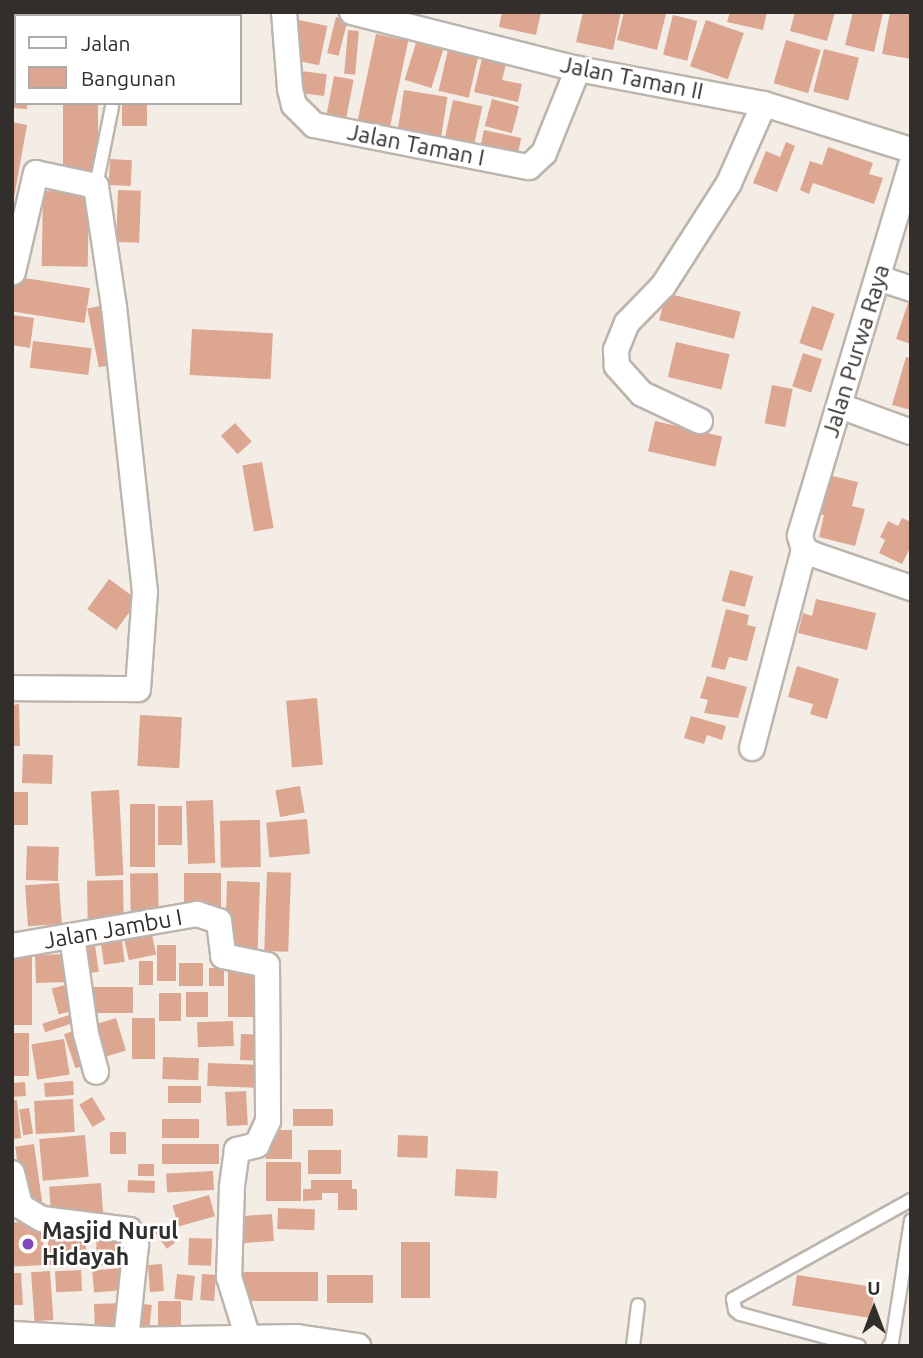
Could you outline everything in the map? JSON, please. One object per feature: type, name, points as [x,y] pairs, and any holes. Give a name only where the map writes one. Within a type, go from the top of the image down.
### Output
[{"type":"street","name":"Jalan Taman I","points":[[284,12],[294,105],[314,125],[529,167],[544,153],[578,69]]},
{"type":"street","name":"Jalan Taman II","points":[[352,12],[408,19],[578,69],[666,83],[764,104],[911,150]]},
{"type":"street","points":[[700,421],[642,394],[617,366],[616,350],[626,323],[663,286],[729,183],[764,104]]},
{"type":"street","name":"Jalan Purwa Raya","points":[[752,748],[802,543],[911,165]]},
{"type":"street","points":[[12,688],[138,688],[145,592],[114,307],[96,186],[36,173],[20,205],[13,272]]},
{"type":"street","points":[[878,278],[911,289]]},
{"type":"street","points":[[840,406],[911,432]]},
{"type":"street","points":[[802,543],[911,588]]},
{"type":"street","name":"Jalan Jambu I","points":[[12,946],[197,914],[219,921],[223,956],[267,965],[268,1121],[257,1145],[237,1150],[232,1187],[229,1277],[248,1342]]},
{"type":"street","points":[[72,936],[86,1034],[96,1072]]},
{"type":"street","points":[[12,1173],[20,1206],[42,1219],[129,1230],[136,1245],[126,1340]]},
{"type":"street","points":[[12,1334],[70,1342],[248,1342],[297,1337],[358,1346]]},
{"type":"lane","points":[[96,186],[112,107]]},
{"type":"lane","points":[[859,1346],[740,1314],[735,1310],[733,1299],[911,1200]]},
{"type":"lane","points":[[889,1346],[892,1342],[911,1220]]},
{"type":"lane","points":[[633,1346],[638,1305]]},
{"type":"building","points":[[502,12],[541,12],[536,35],[499,27]]},
{"type":"building","points":[[583,12],[621,12],[613,50],[576,42]]},
{"type":"building","points":[[624,12],[666,14],[657,50],[617,40]]},
{"type":"building","points":[[730,12],[767,12],[763,30],[727,22]]},
{"type":"building","points":[[795,12],[835,12],[827,41],[790,31]]},
{"type":"building","points":[[853,12],[883,13],[874,52],[845,45]]},
{"type":"building","points":[[890,12],[911,14],[911,59],[882,54]]},
{"type":"building","points":[[12,13],[16,13],[14,105],[27,105],[27,109],[12,108]]},
{"type":"building","points":[[673,15],[697,21],[687,61],[663,55]]},
{"type":"building","points":[[336,17],[348,20],[339,56],[327,53]]},
{"type":"building","points":[[299,20],[327,26],[319,65],[291,59]]},
{"type":"building","points":[[706,20],[744,33],[728,79],[690,66]]},
{"type":"building","points":[[348,30],[359,31],[355,75],[344,74]]},
{"type":"building","points":[[419,33],[446,41],[431,88],[405,80]]},
{"type":"building","points":[[376,34],[408,41],[389,132],[357,125]]},
{"type":"building","points":[[786,40],[821,50],[808,93],[774,83]]},
{"type":"building","points":[[450,41],[480,48],[469,98],[439,91]]},
{"type":"building","points":[[824,49],[859,58],[848,100],[813,92]]},
{"type":"building","points":[[484,50],[508,56],[502,80],[522,84],[518,102],[474,92]]},
{"type":"building","points":[[301,71],[327,74],[324,96],[298,93]]},
{"type":"building","points":[[334,76],[354,80],[344,128],[325,124]]},
{"type":"building","points":[[404,90],[447,97],[440,141],[397,134]]},
{"type":"building","points":[[492,99],[519,106],[512,133],[485,126]]},
{"type":"building","points":[[453,100],[482,106],[473,150],[444,144]]},
{"type":"building","points":[[63,105],[98,105],[98,172],[63,172]]},
{"type":"building","points":[[122,105],[147,105],[147,126],[122,126]]},
{"type":"building","points":[[12,122],[27,125],[14,198],[12,198]]},
{"type":"building","points":[[484,130],[521,138],[516,160],[479,152]]},
{"type":"building","points":[[786,142],[795,146],[777,192],[753,183],[766,151],[780,157]]},
{"type":"building","points":[[828,147],[873,163],[869,174],[883,178],[874,204],[813,183],[809,194],[800,190],[810,161],[822,165]]},
{"type":"building","points":[[110,159],[132,160],[131,186],[109,185]]},
{"type":"building","points":[[118,190],[141,191],[139,243],[116,242]]},
{"type":"building","points":[[43,191],[89,192],[88,267],[42,266]]},
{"type":"building","points":[[12,276],[90,288],[85,323],[12,311]]},
{"type":"building","points":[[666,293],[741,312],[734,339],[659,320]]},
{"type":"building","points":[[908,303],[911,304],[911,344],[896,339]]},
{"type":"building","points":[[105,305],[116,364],[99,367],[87,308]]},
{"type":"building","points":[[812,306],[835,314],[822,351],[799,343]]},
{"type":"building","points":[[12,315],[34,318],[30,348],[12,345]]},
{"type":"building","points":[[192,329],[273,333],[270,379],[190,375]]},
{"type":"building","points":[[33,341],[92,348],[88,375],[30,368]]},
{"type":"building","points":[[676,342],[730,354],[721,389],[668,377]]},
{"type":"building","points":[[803,353],[822,359],[811,392],[792,386]]},
{"type":"building","points":[[906,357],[911,358],[911,410],[892,405]]},
{"type":"building","points":[[772,385],[793,389],[785,427],[765,423]]},
{"type":"building","points":[[655,421],[722,437],[715,467],[648,451]]},
{"type":"building","points":[[235,423],[252,442],[238,454],[221,436]]},
{"type":"building","points":[[262,462],[274,528],[254,531],[242,465]]},
{"type":"building","points":[[824,474],[858,482],[852,506],[865,509],[855,546],[819,537],[824,515],[813,513]]},
{"type":"building","points":[[902,518],[911,522],[911,546],[902,564],[879,553],[885,540],[880,537],[888,521],[898,526]]},
{"type":"building","points":[[730,570],[753,576],[745,607],[722,601]]},
{"type":"building","points":[[109,579],[138,600],[116,630],[87,609]]},
{"type":"building","points":[[816,599],[876,613],[867,650],[798,633],[803,613],[812,616]]},
{"type":"building","points":[[726,609],[749,615],[747,625],[756,627],[747,661],[729,657],[725,670],[711,667]]},
{"type":"building","points":[[797,666],[839,679],[827,719],[810,714],[813,704],[788,697]]},
{"type":"building","points":[[707,676],[747,687],[738,718],[704,713],[708,700],[700,698]]},
{"type":"building","points":[[317,698],[323,765],[292,767],[286,701]]},
{"type":"building","points":[[19,704],[20,746],[12,746],[12,705]]},
{"type":"building","points":[[140,715],[182,717],[179,768],[137,766]]},
{"type":"building","points":[[691,716],[726,726],[722,740],[707,735],[704,744],[684,738]]},
{"type":"building","points":[[23,754],[53,755],[52,784],[22,783]]},
{"type":"building","points":[[300,786],[305,813],[280,817],[275,790]]},
{"type":"building","points":[[119,790],[123,875],[95,876],[91,791]]},
{"type":"building","points":[[12,792],[28,792],[28,825],[12,825]]},
{"type":"building","points":[[213,800],[215,863],[188,864],[186,801]]},
{"type":"building","points":[[130,804],[155,804],[155,867],[130,867]]},
{"type":"building","points":[[158,806],[182,806],[182,845],[158,845]]},
{"type":"building","points":[[307,819],[310,854],[269,857],[266,823]]},
{"type":"building","points":[[260,820],[261,867],[221,868],[220,821]]},
{"type":"building","points":[[27,846],[59,847],[58,881],[26,880]]},
{"type":"building","points":[[267,872],[291,873],[288,952],[264,951]]},
{"type":"building","points":[[130,873],[158,873],[159,912],[131,912]]},
{"type":"building","points":[[184,873],[221,873],[221,912],[184,912]]},
{"type":"building","points":[[123,880],[124,919],[88,920],[87,881]]},
{"type":"building","points":[[227,881],[260,882],[257,956],[224,955]]},
{"type":"building","points":[[59,883],[62,924],[28,926],[25,885]]},
{"type":"building","points":[[151,930],[156,954],[129,960],[124,936]]},
{"type":"building","points":[[121,935],[125,962],[104,965],[100,938]]},
{"type":"building","points":[[95,945],[99,972],[84,974],[80,947]]},
{"type":"building","points":[[157,945],[176,945],[176,981],[157,981]]},
{"type":"building","points":[[67,954],[68,982],[36,983],[35,955]]},
{"type":"building","points":[[12,957],[32,957],[32,1025],[12,1025]]},
{"type":"building","points":[[139,961],[153,961],[153,985],[139,985]]},
{"type":"building","points":[[179,963],[203,963],[203,986],[179,986]]},
{"type":"building","points":[[209,968],[224,968],[224,986],[209,986]]},
{"type":"building","points":[[228,969],[262,969],[262,1017],[228,1017]]},
{"type":"building","points":[[72,983],[79,1009],[59,1015],[52,988]]},
{"type":"building","points":[[93,987],[133,987],[133,1013],[93,1013]]},
{"type":"building","points":[[186,992],[208,992],[208,1017],[186,1017]]},
{"type":"building","points":[[159,993],[181,993],[181,1021],[159,1021]]},
{"type":"building","points":[[69,1015],[72,1024],[45,1032],[42,1024]]},
{"type":"building","points":[[116,1018],[126,1051],[104,1057],[94,1025]]},
{"type":"building","points":[[132,1018],[155,1018],[155,1059],[132,1059]]},
{"type":"building","points":[[233,1021],[234,1046],[198,1047],[197,1022]]},
{"type":"building","points":[[79,1029],[91,1063],[76,1068],[64,1034]]},
{"type":"building","points":[[12,1033],[29,1033],[29,1076],[12,1076]]},
{"type":"building","points":[[241,1034],[264,1035],[263,1061],[240,1060]]},
{"type":"building","points":[[64,1039],[70,1075],[37,1080],[31,1044]]},
{"type":"building","points":[[163,1057],[199,1058],[198,1080],[162,1079]]},
{"type":"building","points":[[208,1063],[257,1065],[256,1088],[207,1086]]},
{"type":"building","points":[[73,1081],[74,1095],[45,1097],[44,1083]]},
{"type":"building","points":[[25,1082],[26,1096],[13,1097],[12,1083]]},
{"type":"building","points":[[168,1086],[201,1086],[201,1103],[168,1103]]},
{"type":"building","points":[[246,1091],[248,1125],[227,1126],[225,1092]]},
{"type":"building","points":[[92,1097],[105,1119],[93,1127],[79,1105]]},
{"type":"building","points":[[73,1099],[75,1132],[36,1134],[34,1101]]},
{"type":"building","points":[[12,1100],[17,1100],[21,1138],[12,1139]]},
{"type":"building","points":[[29,1108],[33,1134],[23,1135],[19,1110]]},
{"type":"building","points":[[293,1109],[333,1109],[333,1126],[293,1126]]},
{"type":"building","points":[[162,1119],[199,1119],[199,1138],[162,1138]]},
{"type":"building","points":[[266,1130],[292,1130],[292,1159],[266,1159]]},
{"type":"building","points":[[110,1132],[126,1132],[126,1154],[110,1154]]},
{"type":"building","points":[[85,1135],[89,1177],[43,1181],[39,1139]]},
{"type":"building","points":[[398,1135],[428,1136],[427,1158],[397,1157]]},
{"type":"building","points":[[34,1144],[42,1201],[23,1204],[15,1147]]},
{"type":"building","points":[[162,1144],[219,1144],[219,1164],[162,1164]]},
{"type":"building","points":[[308,1150],[341,1150],[341,1174],[308,1174]]},
{"type":"building","points":[[266,1162],[301,1162],[301,1201],[266,1201]]},
{"type":"building","points":[[138,1164],[154,1164],[154,1176],[138,1176]]},
{"type":"building","points":[[456,1169],[498,1171],[497,1198],[455,1196]]},
{"type":"building","points":[[213,1171],[214,1190],[167,1192],[166,1173]]},
{"type":"building","points":[[128,1180],[155,1181],[155,1193],[128,1192]]},
{"type":"building","points":[[311,1180],[352,1180],[352,1189],[357,1189],[357,1210],[338,1210],[338,1193],[322,1193],[322,1200],[303,1201],[303,1189],[311,1189]]},
{"type":"building","points":[[101,1183],[103,1213],[51,1217],[49,1187]]},
{"type":"building","points":[[209,1195],[215,1216],[179,1227],[172,1205]]},
{"type":"building","points":[[278,1208],[315,1209],[314,1230],[277,1229]]},
{"type":"building","points":[[272,1214],[274,1241],[239,1243],[237,1216]]},
{"type":"building","name":"Masjid Nurul Hidayah","points":[[42,1221],[44,1265],[14,1267],[12,1223]]},
{"type":"building","points":[[162,1225],[175,1243],[167,1249],[154,1231]]},
{"type":"building","points":[[85,1226],[87,1263],[49,1265],[47,1228]]},
{"type":"building","points":[[97,1234],[130,1236],[128,1267],[95,1265]]},
{"type":"building","points":[[189,1238],[212,1239],[211,1266],[188,1265]]},
{"type":"building","points":[[401,1242],[430,1242],[430,1298],[401,1298]]},
{"type":"building","points":[[162,1264],[164,1291],[150,1292],[148,1265]]},
{"type":"building","points":[[122,1268],[124,1290],[94,1293],[92,1271]]},
{"type":"building","points":[[81,1270],[82,1291],[56,1292],[55,1271]]},
{"type":"building","points":[[50,1271],[53,1320],[34,1321],[31,1272]]},
{"type":"building","points":[[242,1272],[318,1272],[318,1301],[242,1301]]},
{"type":"building","points":[[12,1273],[21,1273],[23,1305],[12,1305]]},
{"type":"building","points":[[177,1274],[195,1276],[192,1301],[174,1299]]},
{"type":"building","points":[[202,1274],[216,1275],[214,1301],[200,1300]]},
{"type":"building","points":[[327,1275],[373,1275],[373,1303],[327,1303]]},
{"type":"building","points":[[797,1275],[875,1287],[870,1318],[792,1306]]},
{"type":"building","points":[[158,1301],[181,1301],[181,1328],[158,1328]]},
{"type":"building","points":[[121,1303],[122,1328],[95,1329],[94,1304]]},
{"type":"building","points":[[134,1303],[152,1305],[149,1332],[131,1330]]},
{"type":"place","name":"Masjid Nurul Hidayah","points":[[28,1244]]}]
